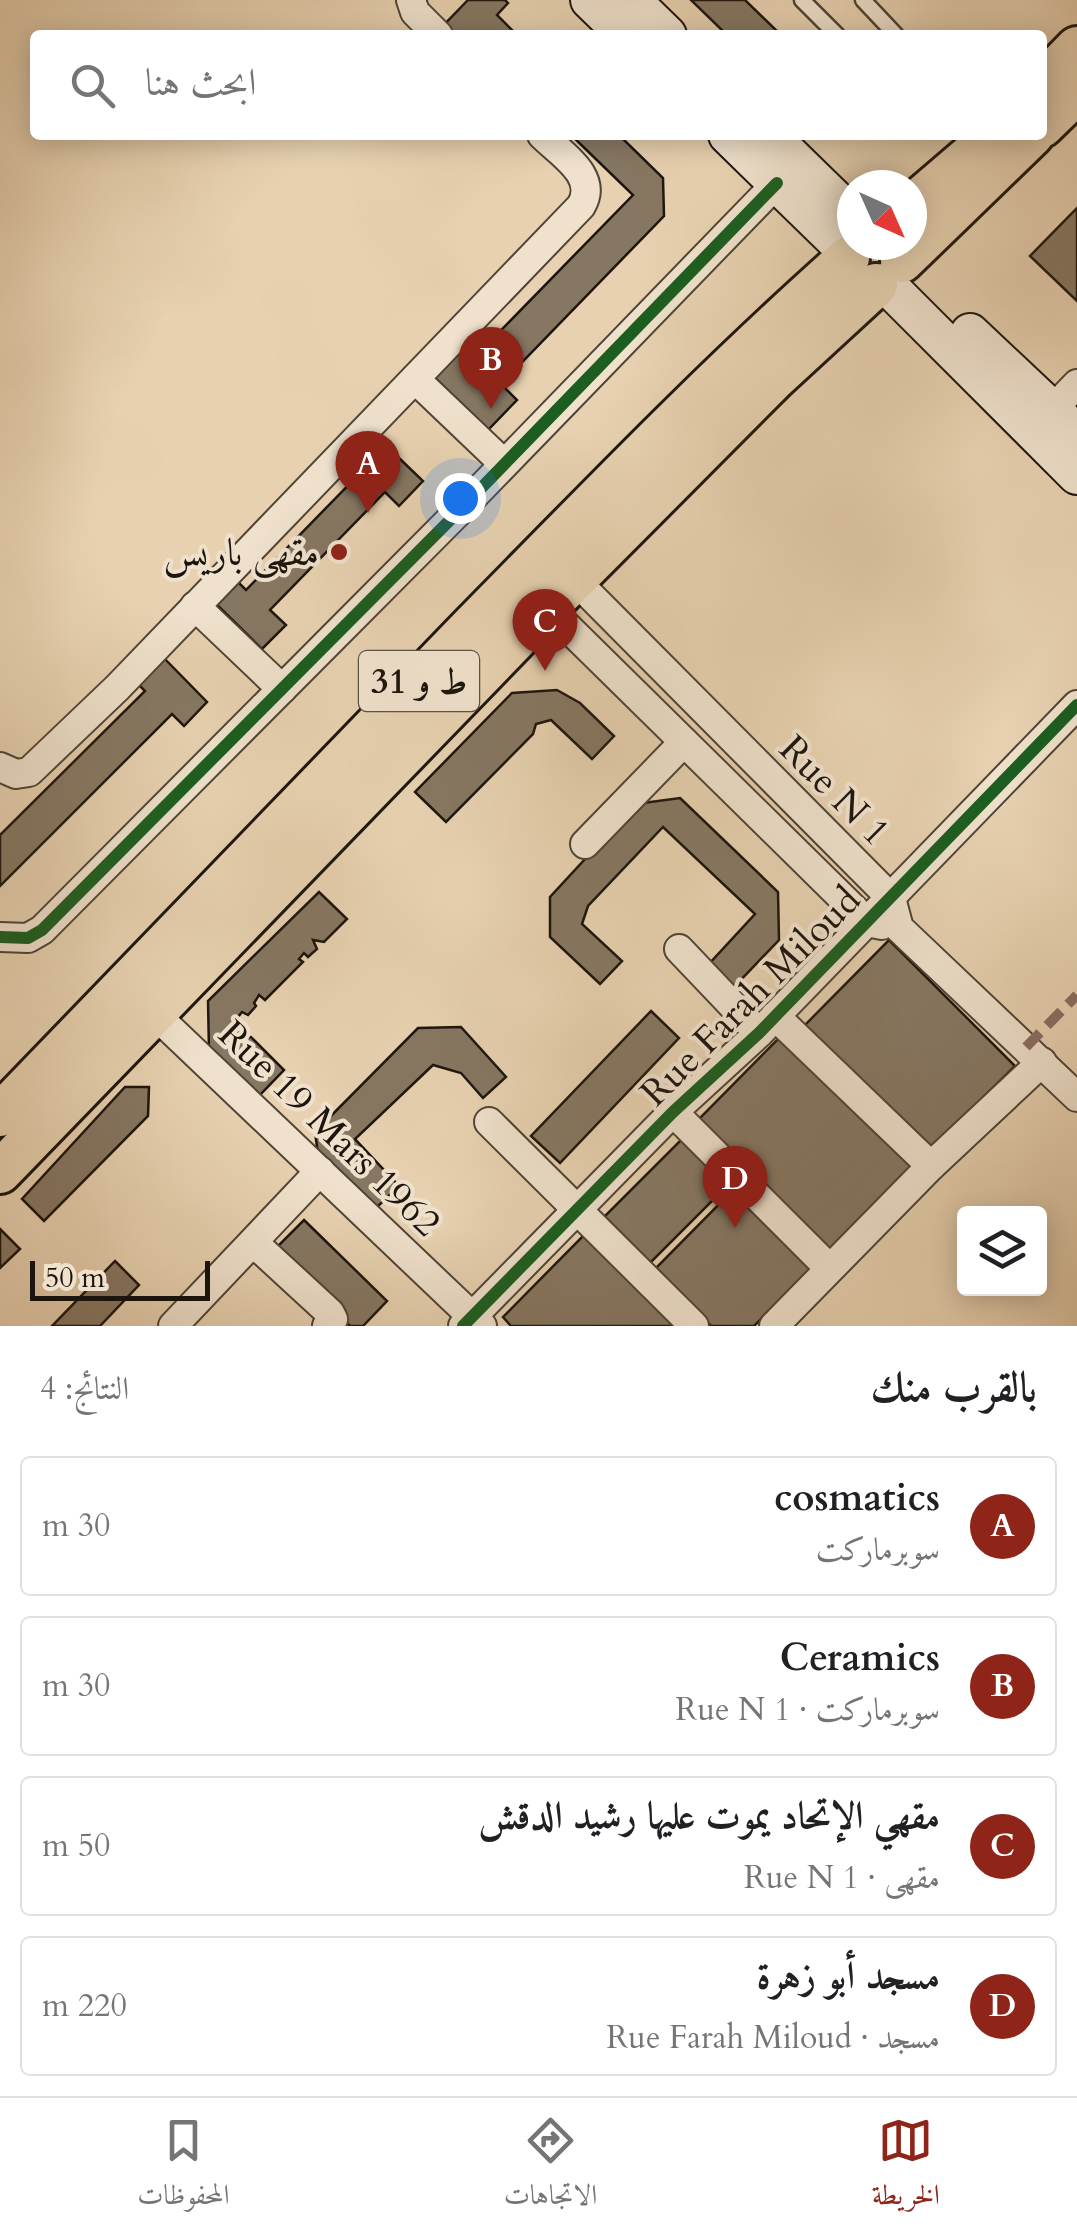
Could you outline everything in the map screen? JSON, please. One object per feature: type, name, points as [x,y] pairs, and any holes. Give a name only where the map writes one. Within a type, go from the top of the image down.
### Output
[{"type":"main road","points":[[590,0],[621,30]]},
{"type":"main road","points":[[632,0],[662,30]]},
{"type":"main road","points":[[1047,79],[1077,48]]},
{"type":"main road","points":[[1047,121],[1077,92]]},
{"type":"main road","points":[[733,140],[777,183],[837,229]]},
{"type":"main road","points":[[773,140],[837,214]]},
{"type":"main road","points":[[927,193],[987,140]]},
{"type":"main road","points":[[927,216],[1026,140]]},
{"type":"main road","name":"ط و 31","points":[[0,1115],[139,999],[665,428],[751,344],[870,260]]},
{"type":"main road","points":[[0,1172],[139,999],[561,594],[774,378],[872,260]]},
{"type":"main road","points":[[877,260],[1077,475]]},
{"type":"main road","points":[[878,260],[1069,410]]},
{"type":"street","points":[[411,0],[416,12],[433,30]]},
{"type":"street","points":[[0,767],[16,774],[30,772],[585,200],[585,178],[547,140]]},
{"type":"street","points":[[0,937],[28,938],[42,930],[777,183]]},
{"type":"street","points":[[414,378],[504,464]]},
{"type":"street","points":[[561,594],[684,742],[867,922],[899,928],[1077,1097]]},
{"type":"street","name":"Rue N 1","points":[[561,594],[891,898],[899,928]]},
{"type":"street","points":[[195,606],[282,689]]},
{"type":"street","name":"Rue Farah Miloud","points":[[472,1323],[576,1210],[767,1024],[1077,705]]},
{"type":"street","points":[[585,844],[684,742]]},
{"type":"street","points":[[679,949],[931,1166]]},
{"type":"street","name":"Rue 19 Mars 1962","points":[[139,999],[472,1323]]},
{"type":"street","points":[[774,1326],[931,1166],[1042,1062]]},
{"type":"street","points":[[673,1112],[829,1268]]},
{"type":"street","points":[[489,1122],[694,1326]]},
{"type":"street","points":[[173,1326],[320,1171]]},
{"type":"street","points":[[254,1243],[330,1313],[333,1319],[328,1326]]},
{"type":"lane","points":[[802,0],[832,30]]},
{"type":"lane","points":[[862,0],[891,30]]},
{"type":"building","points":[[468,0],[508,3],[497,15],[512,30],[439,30]]},
{"type":"building","points":[[691,0],[745,0],[776,30],[722,30]]},
{"type":"building","points":[[576,140],[624,140],[663,178],[664,216],[501,384],[517,400],[488,430],[433,376],[461,347],[473,359],[633,195]]},
{"type":"building","points":[[1077,208],[1077,301],[1030,256]]},
{"type":"building","points":[[374,434],[423,481],[399,506],[385,492],[270,610],[286,625],[262,649],[213,601],[235,579],[246,590],[366,467],[354,455]]},
{"type":"building","points":[[160,654],[207,702],[184,726],[172,714],[0,886],[0,835],[145,691],[135,681]]},
{"type":"building","points":[[557,690],[580,703],[614,736],[592,759],[551,720],[536,724],[533,734],[446,822],[415,792],[512,693]]},
{"type":"building","points":[[680,798],[778,892],[779,940],[734,987],[709,964],[755,914],[663,827],[588,906],[582,924],[622,961],[600,984],[550,937],[550,897],[636,804]]},
{"type":"building","points":[[319,892],[347,919],[324,942],[313,940],[317,949],[308,957],[304,953],[299,959],[303,962],[265,1000],[259,995],[248,1015],[242,1012],[238,1017],[237,1040],[251,1037],[284,1070],[257,1098],[209,1051],[208,1001]]},
{"type":"building","points":[[889,940],[1015,1066],[929,1152],[803,1027]]},
{"type":"building","points":[[651,1011],[679,1038],[560,1163],[531,1136]]},
{"type":"building","points":[[461,1027],[506,1077],[483,1098],[461,1073],[433,1065],[355,1139],[399,1186],[374,1210],[318,1154],[315,1132],[418,1028]]},
{"type":"building","points":[[782,1035],[916,1168],[833,1252],[699,1119]]},
{"type":"building","points":[[125,1087],[149,1087],[148,1116],[44,1221],[22,1199]]},
{"type":"building","points":[[681,1140],[727,1186],[649,1264],[603,1218]]},
{"type":"building","points":[[734,1189],[813,1267],[754,1326],[711,1326],[654,1270]]},
{"type":"building","points":[[304,1220],[387,1301],[363,1326],[350,1326],[274,1250]]},
{"type":"building","points":[[0,1229],[20,1249],[0,1268]]},
{"type":"building","points":[[584,1235],[676,1326],[511,1326],[503,1317]]},
{"type":"building","points":[[115,1261],[139,1285],[100,1326],[52,1326]]},
{"type":"marked path","points":[[1026,1047],[1077,995]]},
{"type":"cycle path","points":[[0,937],[28,938],[42,930],[457,513],[777,183]]},
{"type":"cycle path","points":[[463,1326],[673,1112],[759,1033],[1077,705]]},
{"type":"place","name":"Ceramics","points":[[491,409]]},
{"type":"place","name":"cosmatics","points":[[368,513]]},
{"type":"place","name":"مقهى باريس","points":[[339,552]]},
{"type":"place","name":"مقهي الإتحاد يموت عليها رشيد الدقش","points":[[545,671]]},
{"type":"place","name":"مسجد أبو زهرة","points":[[735,1228]]}]
